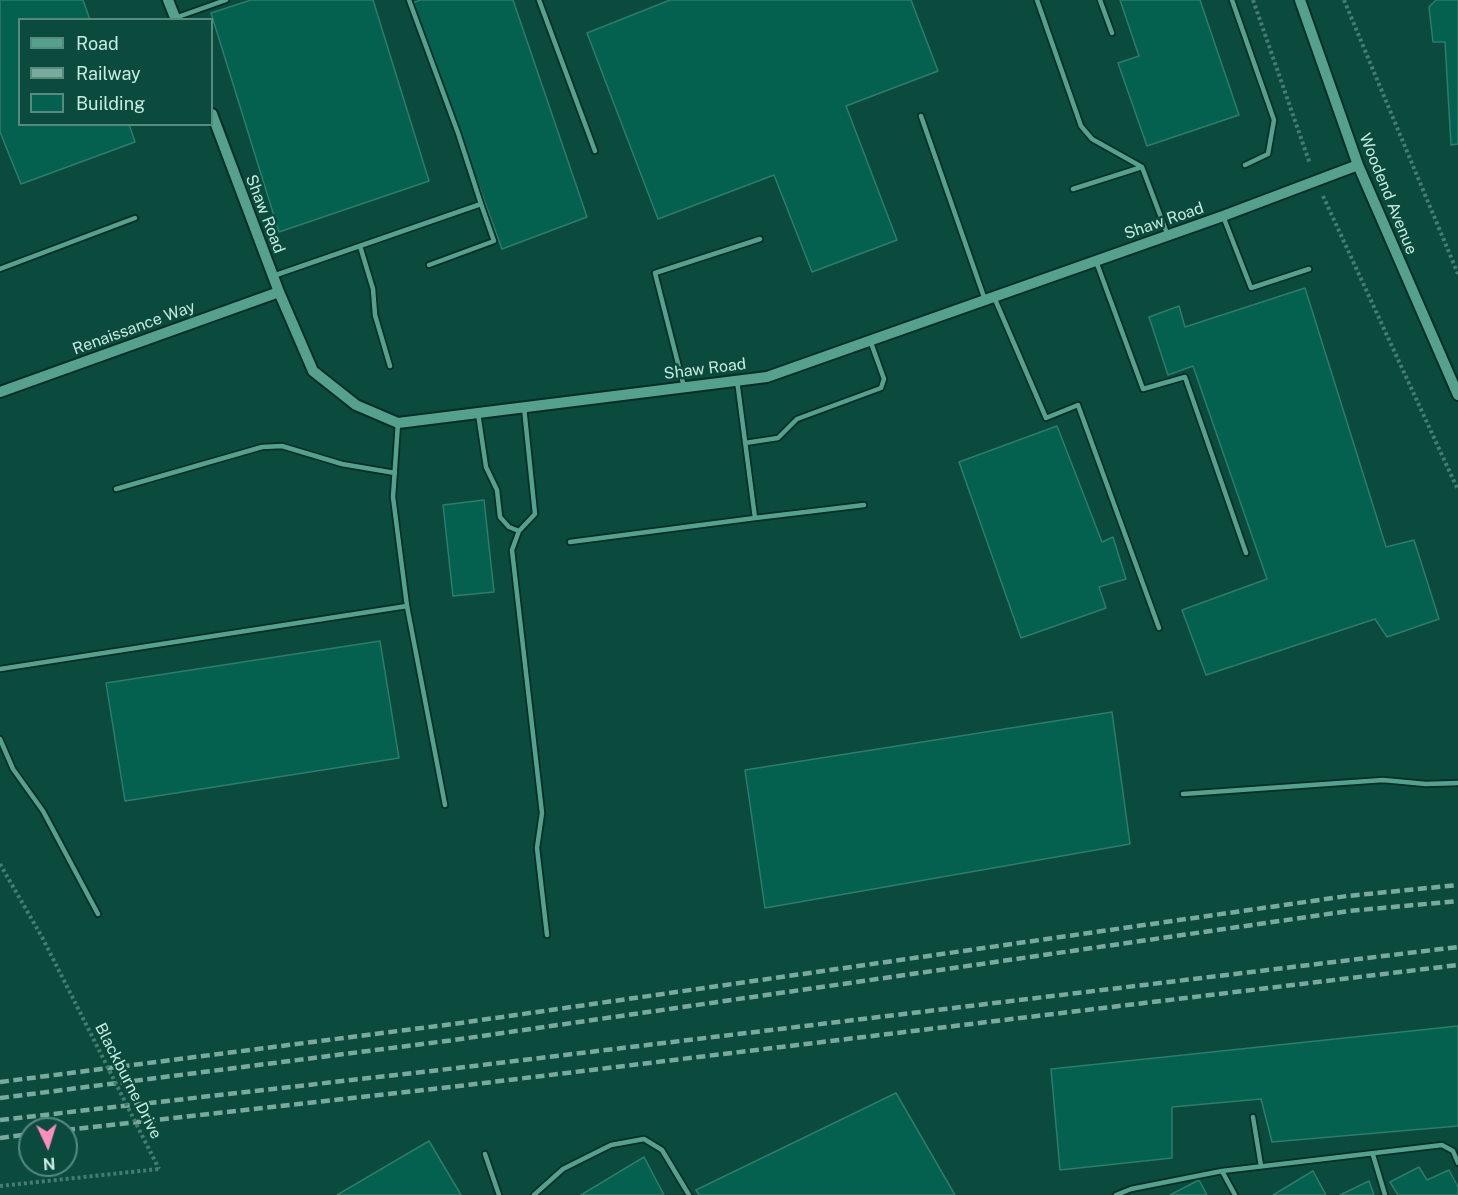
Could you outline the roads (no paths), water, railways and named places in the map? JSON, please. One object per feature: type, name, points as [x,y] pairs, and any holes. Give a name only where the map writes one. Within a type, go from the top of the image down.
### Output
[{"type":"street","points":[[168,0],[175,18]]},
{"type":"street","name":"Woodend Avenue","points":[[1300,0],[1358,165],[1458,395]]},
{"type":"street","name":"Shaw Road","points":[[213,117],[279,292],[313,371],[356,405],[398,423],[767,376],[1168,236],[1358,165]]},
{"type":"street","name":"Renaissance Way","points":[[0,392],[279,292]]},
{"type":"lane","points":[[178,18],[226,0]]},
{"type":"lane","points":[[409,0],[458,133],[494,241],[429,265]]},
{"type":"lane","points":[[539,0],[595,152]]},
{"type":"lane","points":[[1037,0],[1081,126],[1092,139],[1142,166],[1168,236]]},
{"type":"lane","points":[[1100,0],[1112,33]]},
{"type":"lane","points":[[1232,0],[1274,120],[1268,154],[1245,165]]},
{"type":"lane","points":[[921,116],[989,299],[1046,418],[1078,405],[1160,628]]},
{"type":"lane","points":[[1073,189],[1142,166]]},
{"type":"lane","points":[[273,276],[481,204]]},
{"type":"lane","points":[[1223,216],[1251,288],[1309,268]]},
{"type":"lane","points":[[0,269],[135,218]]},
{"type":"lane","points":[[684,387],[655,273],[760,239]]},
{"type":"lane","points":[[360,246],[373,289],[375,315],[390,366]]},
{"type":"lane","points":[[1096,261],[1143,390],[1185,377],[1246,553]]},
{"type":"lane","points":[[745,443],[778,438],[797,418],[881,388],[884,379],[870,340]]},
{"type":"lane","points":[[737,380],[755,518]]},
{"type":"lane","points":[[524,407],[535,514],[519,531],[512,550],[512,566],[542,813],[537,848],[547,935]]},
{"type":"lane","points":[[478,413],[486,467],[497,490],[500,517],[508,527],[519,531]]},
{"type":"lane","points":[[398,423],[393,496],[407,606],[445,805]]},
{"type":"lane","points":[[116,489],[262,447],[282,446],[342,464],[395,473]]},
{"type":"lane","points":[[570,542],[864,505]]},
{"type":"lane","points":[[0,669],[407,606]]},
{"type":"lane","points":[[0,739],[13,769],[42,811],[98,914]]},
{"type":"lane","points":[[1184,794],[1383,780],[1426,784],[1458,783]]},
{"type":"lane","points":[[1253,1117],[1261,1166]]},
{"type":"lane","points":[[534,1195],[563,1169],[611,1145],[644,1139],[662,1150],[689,1195]]},
{"type":"lane","points":[[1116,1195],[1131,1189],[1222,1170],[1373,1155],[1442,1145],[1453,1151],[1458,1163]]},
{"type":"lane","points":[[485,1154],[499,1195]]},
{"type":"lane","points":[[1373,1155],[1384,1195]]},
{"type":"lane","points":[[1222,1170],[1235,1195]]},
{"type":"railway","points":[[0,1082],[453,1024],[1347,896],[1458,885]]},
{"type":"railway","points":[[0,1098],[454,1040],[1349,911],[1458,901]]},
{"type":"railway","points":[[0,1120],[457,1068],[1458,947]]},
{"type":"railway","points":[[78,1129],[459,1086],[1458,965]]},
{"type":"railway","points":[[0,1138],[18,1136]]}]
